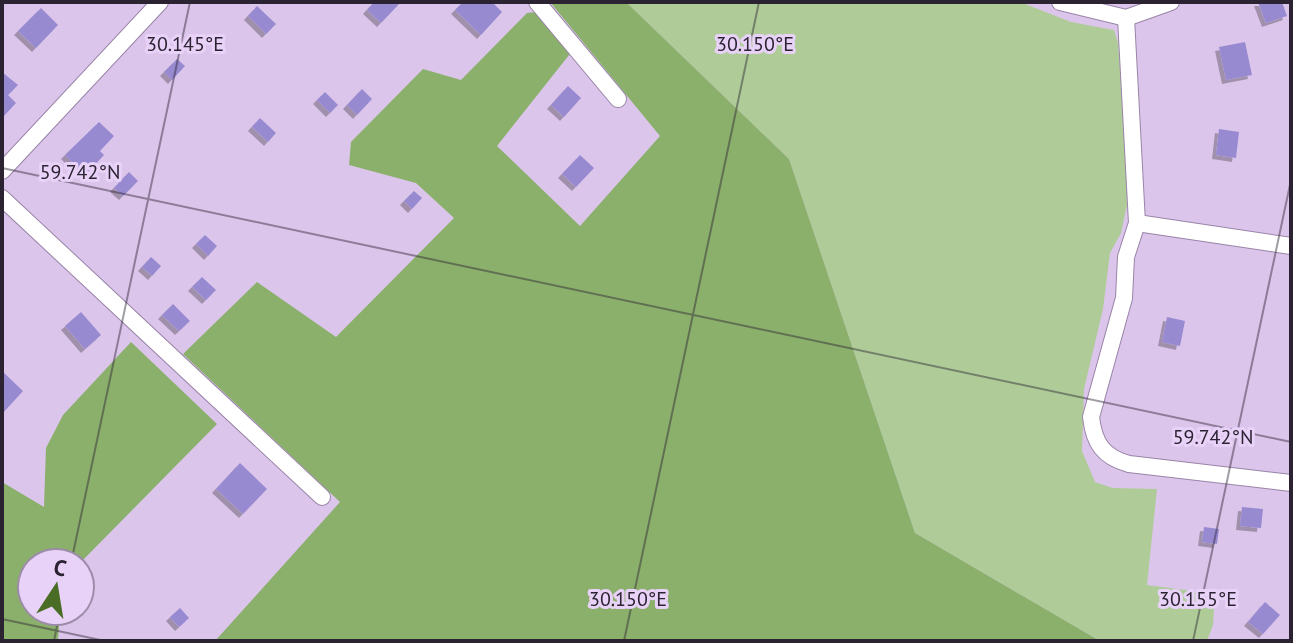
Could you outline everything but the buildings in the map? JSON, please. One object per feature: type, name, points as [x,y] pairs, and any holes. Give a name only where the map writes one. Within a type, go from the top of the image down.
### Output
[{"type":"street","points":[[2,171],[160,2]]},
{"type":"street","points":[[537,2],[618,99]]},
{"type":"street","points":[[1060,2],[1126,18],[1171,2]]},
{"type":"street","points":[[1126,18],[1137,223],[1126,257],[1124,298],[1091,417],[1093,436],[1104,454],[1129,464],[1291,483]]},
{"type":"street","points":[[2,198],[322,497]]},
{"type":"street","points":[[1137,223],[1291,246]]},
{"type":"green space","points":[[550,2],[626,2],[789,159],[915,533],[1100,641],[215,641],[340,502],[183,354],[257,282],[336,337],[454,218],[416,183],[349,165],[351,142],[423,69],[461,80],[527,13],[536,12],[573,50],[497,146],[580,226],[660,136]]},
{"type":"green space","points":[[626,2],[1020,2],[1071,22],[1114,30],[1118,43],[1129,172],[1127,205],[1121,233],[1110,253],[1103,309],[1084,389],[1082,451],[1095,482],[1113,488],[1157,489],[1147,585],[1215,594],[1213,625],[1207,641],[1100,641],[915,533],[789,159]]},
{"type":"green space","points":[[131,342],[217,424],[96,547],[16,547],[16,627],[59,627],[58,641],[2,641],[2,482],[44,507],[46,448],[63,415]]}]
